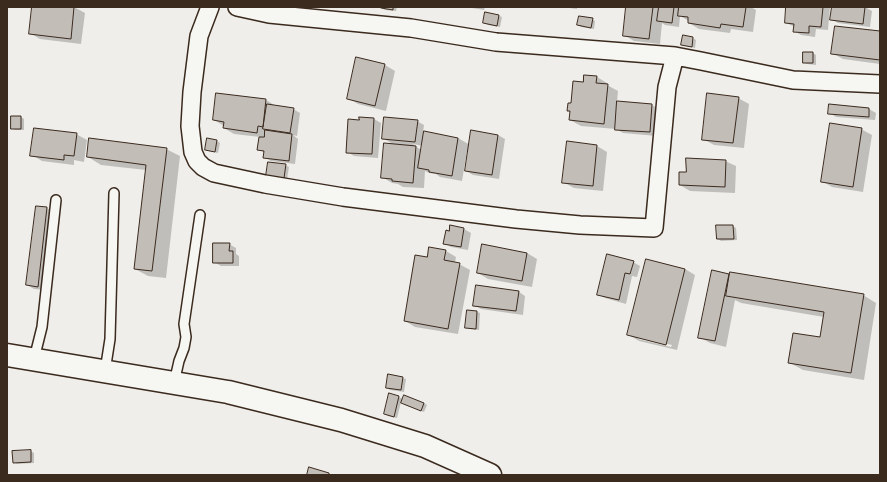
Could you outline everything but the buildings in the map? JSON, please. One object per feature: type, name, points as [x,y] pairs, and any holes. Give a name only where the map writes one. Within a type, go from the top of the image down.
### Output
[{"type":"main road","points":[[7,355],[228,392],[340,420],[425,446],[490,475]]},
{"type":"street","points":[[210,7],[198,36],[190,126],[193,152],[197,161],[203,167],[214,173],[266,184],[327,194],[516,219],[580,225],[654,228],[666,87],[675,56]]},
{"type":"street","points":[[236,7],[269,14],[411,28],[496,42],[675,56],[701,60],[793,80],[880,84]]},
{"type":"lane","points":[[105,371],[110,339],[114,193]]},
{"type":"lane","points":[[34,360],[42,327],[56,200]]},
{"type":"lane","points":[[174,383],[186,337],[184,324],[200,215]]}]
